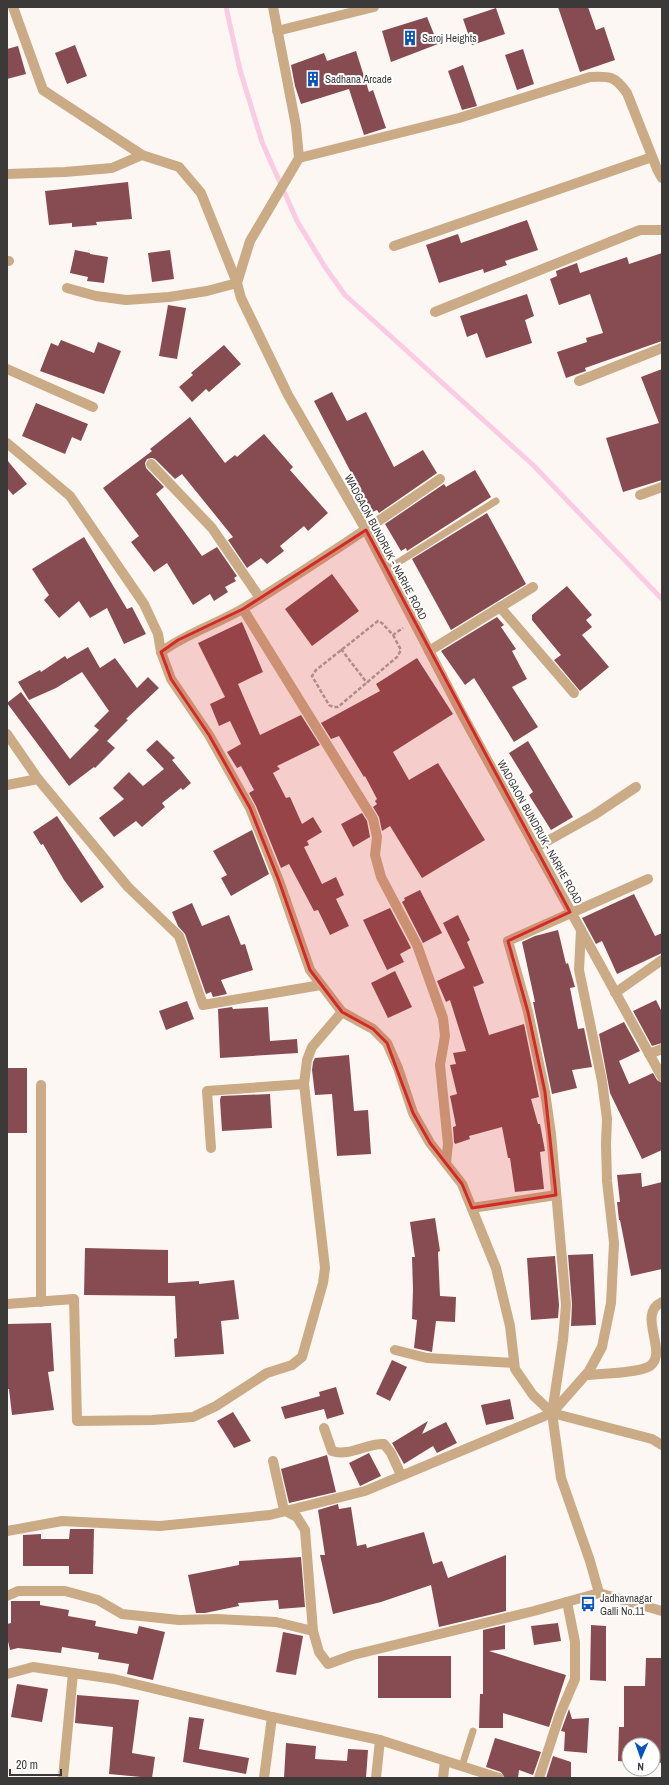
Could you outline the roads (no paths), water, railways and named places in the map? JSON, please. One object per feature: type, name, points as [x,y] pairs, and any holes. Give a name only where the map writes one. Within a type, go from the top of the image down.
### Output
[{"type":"street","name":"WADGAON BUNDRUK - NARHE ROAD","points":[[13,7],[43,90],[142,155],[179,167],[200,193],[237,283],[241,298],[288,395],[366,530],[413,621],[535,848],[662,1077]]},
{"type":"street","points":[[66,288],[96,296],[126,300],[169,297],[207,291],[237,283],[250,241],[299,158],[296,126],[272,7]]},
{"type":"street","points":[[277,31],[374,7]]},
{"type":"street","points":[[299,158],[459,118],[590,77],[603,76],[613,77],[620,82],[662,178]]},
{"type":"street","points":[[7,174],[66,172],[112,168],[142,155]]},
{"type":"street","points":[[394,246],[652,157]]},
{"type":"street","points":[[435,312],[640,230],[662,230]]},
{"type":"street","points":[[579,381],[662,348]]},
{"type":"street","points":[[7,369],[93,407]]},
{"type":"street","points":[[7,443],[70,496],[144,604],[158,634],[161,652],[171,679],[209,735],[250,808],[279,881],[310,970],[342,1012],[373,1029],[387,1043],[398,1068],[413,1113],[430,1143],[462,1184],[496,1268],[510,1326],[515,1369],[532,1395],[552,1413],[652,1439],[662,1445]]},
{"type":"street","points":[[152,464],[212,528],[260,598]]},
{"type":"street","points":[[161,652],[178,640],[243,609],[366,530],[440,478]]},
{"type":"street","points":[[640,495],[662,487]]},
{"type":"street","points":[[429,651],[533,586]]},
{"type":"street","points":[[500,607],[574,693]]},
{"type":"street","points":[[243,609],[374,819],[377,837],[375,855],[381,877],[417,945],[442,1018],[445,1036],[440,1065],[448,1144],[446,1164]]},
{"type":"street","points":[[7,734],[38,779],[128,888],[179,936],[203,1005],[320,985]]},
{"type":"street","points":[[7,785],[38,779]]},
{"type":"street","points":[[535,848],[594,815],[636,788]]},
{"type":"street","points":[[599,1593],[590,1561],[561,1478],[552,1413],[563,1340],[566,1305],[551,1134],[545,1092],[528,1012],[508,941],[570,912],[648,879]]},
{"type":"street","points":[[7,1531],[62,1521],[160,1526],[270,1515],[284,1510],[365,1491],[552,1413],[586,1375],[602,1347],[611,1303],[614,1243],[607,1181],[607,1118],[602,1081],[579,970],[581,930]]},
{"type":"street","points":[[615,993],[662,960]]},
{"type":"street","points":[[7,1304],[74,1299],[77,1421],[152,1420],[193,1417],[216,1406],[267,1374],[292,1365],[302,1357],[323,1283],[325,1268],[304,1084],[307,1060],[312,1047],[342,1012]]},
{"type":"street","points":[[649,1054],[662,1049]]},
{"type":"street","points":[[211,1148],[207,1091],[304,1084]]},
{"type":"street","points":[[41,1085],[41,1302]]},
{"type":"street","points":[[472,1208],[556,1195]]},
{"type":"street","points":[[586,1375],[633,1371],[649,1366],[655,1360],[657,1347],[652,1321],[653,1312],[662,1302]]},
{"type":"street","points":[[395,1350],[427,1358],[514,1363]]},
{"type":"street","points":[[324,1428],[332,1451],[338,1453],[365,1448],[376,1444],[384,1444],[391,1453],[401,1475]]},
{"type":"street","points":[[273,1461],[284,1510],[297,1517],[305,1530],[312,1632],[319,1652],[328,1664],[353,1656],[599,1593],[662,1611]]},
{"type":"street","points":[[7,1596],[18,1591],[65,1591],[98,1600],[122,1614],[179,1620],[217,1619],[276,1622],[312,1632]]},
{"type":"street","points":[[539,1778],[560,1714],[575,1679],[575,1642],[566,1602]]},
{"type":"street","points":[[7,1674],[33,1667],[114,1679],[272,1717],[380,1740],[499,1778]]},
{"type":"street","points":[[63,1778],[73,1673]]},
{"type":"street","points":[[264,1778],[272,1717]]},
{"type":"street","points":[[376,1778],[380,1740]]},
{"type":"street","points":[[443,1778],[445,1761]]},
{"type":"lane","points":[[386,570],[496,500]]},
{"type":"lane","points":[[462,1766],[473,1731]]},
{"type":"waterway","points":[[226,7],[240,70],[262,142],[297,221],[325,267],[345,295],[532,464],[662,599]]},
{"type":"place","name":"Saroj Heights","points":[[410,38]]},
{"type":"place","name":"Sadhana Arcade","points":[[313,79]]},
{"type":"place","name":"Jadhavnagar Galli No.11","points":[[588,1604]]}]
